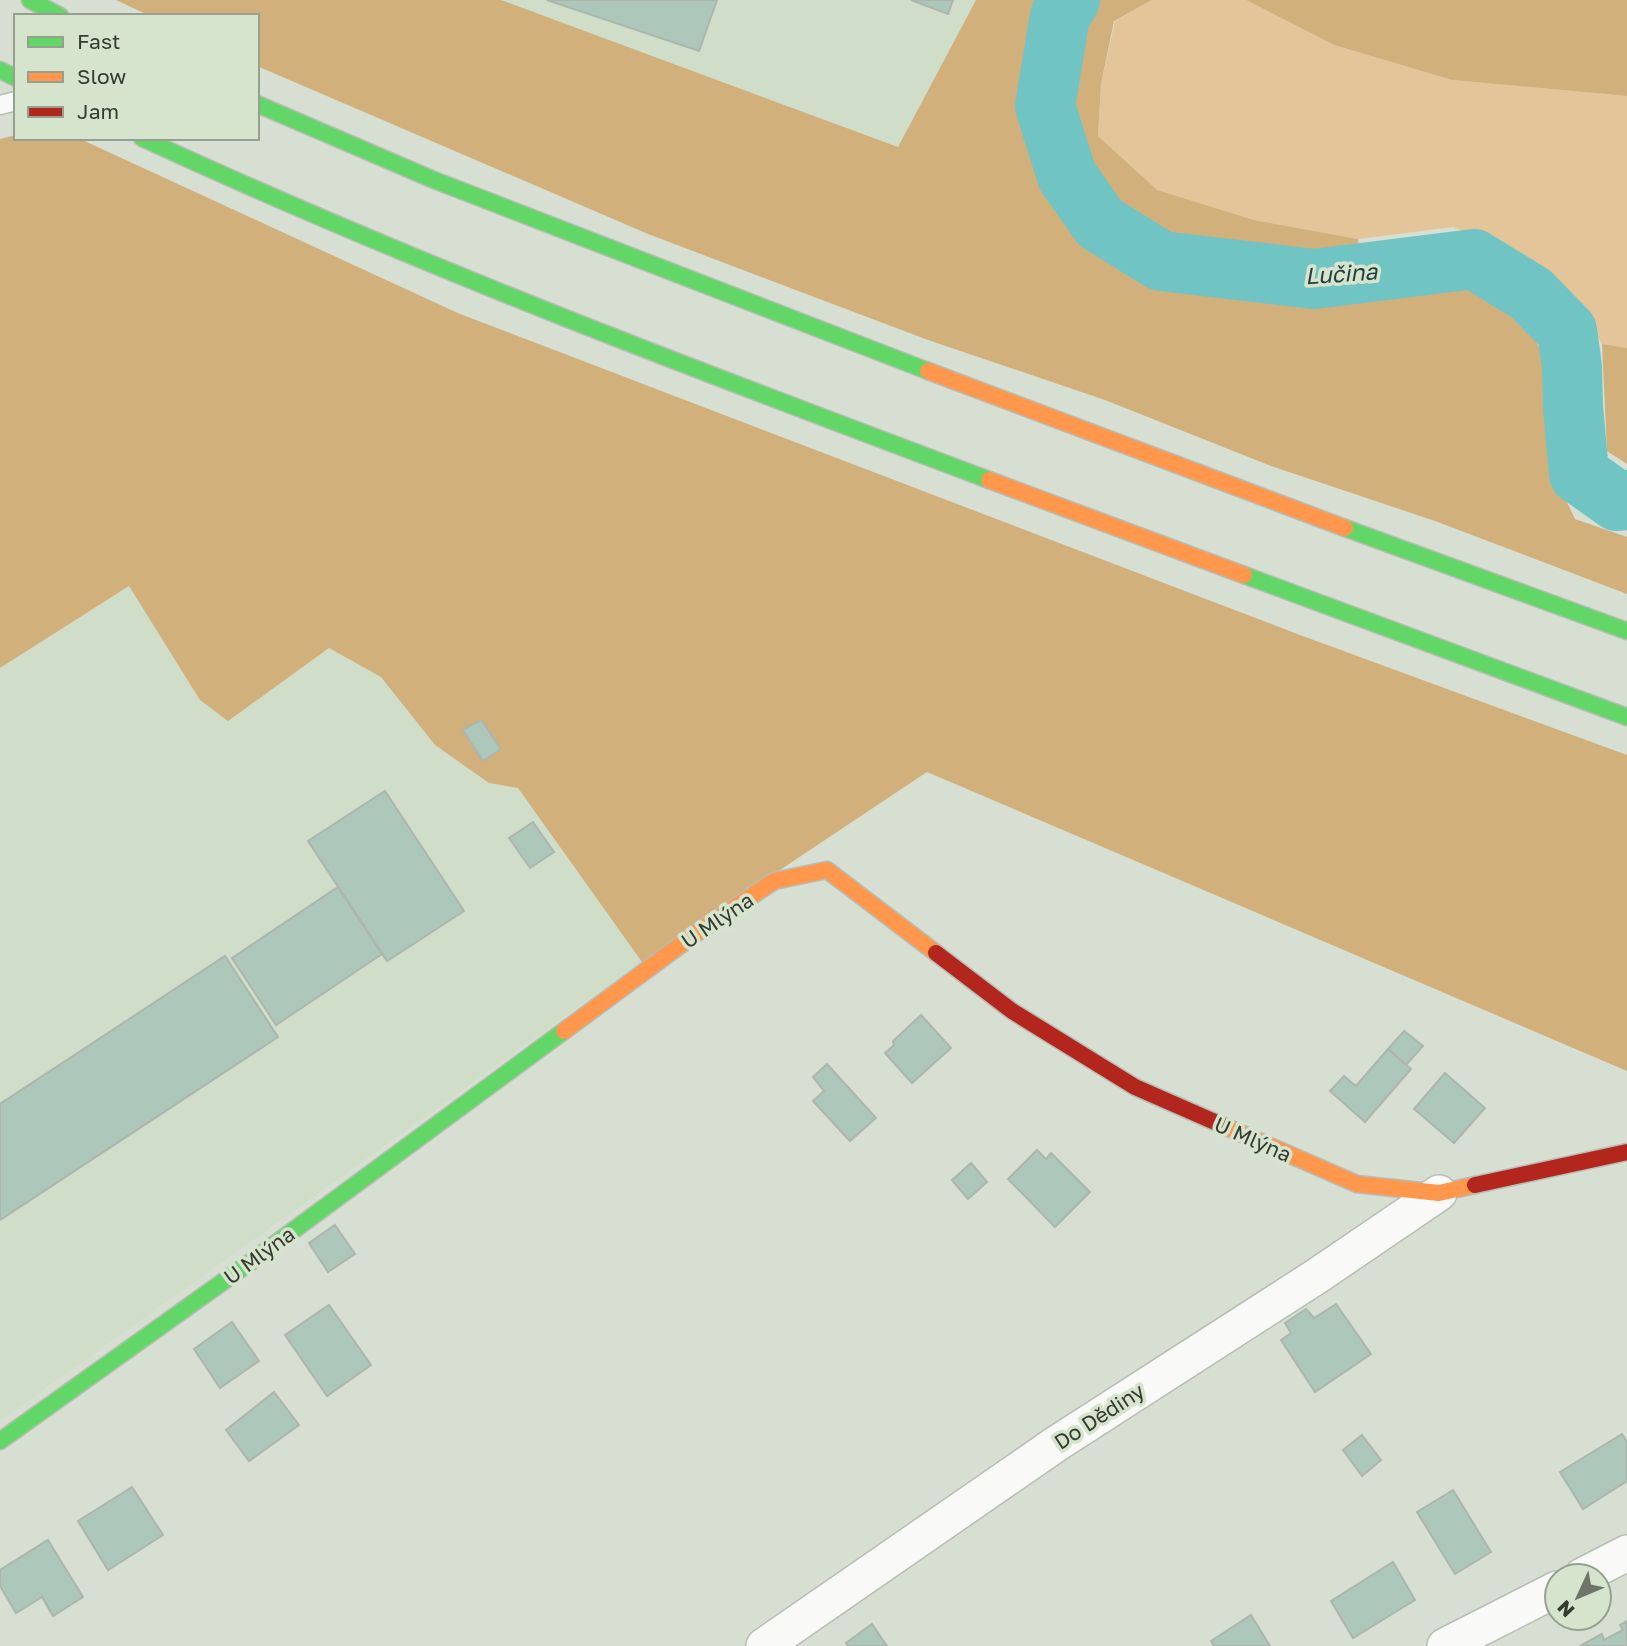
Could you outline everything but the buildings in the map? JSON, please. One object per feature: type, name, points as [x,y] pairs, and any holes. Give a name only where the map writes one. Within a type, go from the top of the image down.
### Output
[{"type":"main road","points":[[30,0],[56,14]]},
{"type":"main road","points":[[259,105],[434,180],[1082,430],[1466,574],[1627,631]]},
{"type":"main road","points":[[146,140],[398,253],[1078,514],[1627,717]]},
{"type":"main road","name":"U Mlýna","points":[[0,1441],[245,1266],[698,932],[774,881],[827,870],[1012,1011],[1136,1087],[1357,1184],[1439,1193],[1627,1152]]},
{"type":"street","name":"Do Dědiny","points":[[764,1646],[1056,1444],[1317,1276],[1439,1193]]},
{"type":"street","points":[[1609,1562],[1627,1553]]},
{"type":"street","points":[[1445,1646],[1543,1596]]},
{"type":"shaded area","points":[[116,0],[501,0],[898,147],[976,0],[1152,0],[1114,21],[1101,84],[1098,136],[1157,190],[1254,220],[1358,239],[1364,295],[1425,287],[1481,286],[1527,324],[1548,364],[1548,427],[1555,477],[1575,519],[1627,537],[1627,594],[1435,521],[1271,466],[1105,400],[928,340],[648,234],[259,67],[259,14],[146,14]]},
{"type":"shaded area","points":[[501,0],[976,0],[898,147]]},
{"type":"shaded area","points":[[1152,0],[1246,0],[1334,45],[1452,80],[1627,96],[1627,348],[1602,344],[1571,293],[1518,253],[1453,227],[1358,239],[1254,220],[1156,190],[1098,136],[1101,84],[1115,21]]},
{"type":"shaded area","points":[[1246,0],[1627,0],[1627,96],[1452,80],[1334,45]]},
{"type":"shaded area","points":[[14,136],[14,140],[82,140],[460,314],[1300,635],[1627,755],[1627,1071],[927,772],[642,962],[518,788],[489,783],[435,745],[381,677],[329,648],[228,721],[200,700],[129,586],[0,668],[0,139]]},
{"type":"shaded area","points":[[1602,344],[1627,348],[1627,464],[1607,451]]},
{"type":"shaded area","points":[[129,586],[200,699],[329,648],[381,677],[435,745],[489,783],[518,788],[642,962],[0,1421],[0,668]]},
{"type":"waterway","name":"Lučina","points":[[1070,0],[1060,16],[1045,106],[1067,176],[1100,223],[1161,261],[1314,279],[1474,259],[1531,294],[1567,331],[1579,474],[1617,501],[1627,500]]},
{"type":"traffic: fast","points":[[30,0],[56,14]]},
{"type":"traffic: fast","points":[[0,70],[14,77]]},
{"type":"traffic: fast","points":[[259,105],[434,180],[928,371]]},
{"type":"traffic: fast","points":[[146,140],[351,230],[562,317],[989,480]]},
{"type":"traffic: fast","points":[[1345,528],[1627,631]]},
{"type":"traffic: fast","points":[[1244,575],[1627,717]]},
{"type":"traffic: fast","points":[[0,1441],[245,1266],[564,1031]]},
{"type":"traffic: slow","points":[[928,371],[1345,528]]},
{"type":"traffic: slow","points":[[989,480],[1244,575]]},
{"type":"traffic: slow","points":[[564,1031],[698,932],[774,881],[827,870],[936,953]]},
{"type":"traffic: slow","points":[[1224,1126],[1357,1184],[1439,1193],[1475,1185]]},
{"type":"traffic: jam","points":[[936,953],[1012,1011],[1135,1087],[1224,1126]]},
{"type":"traffic: jam","points":[[1475,1185],[1627,1152]]}]
